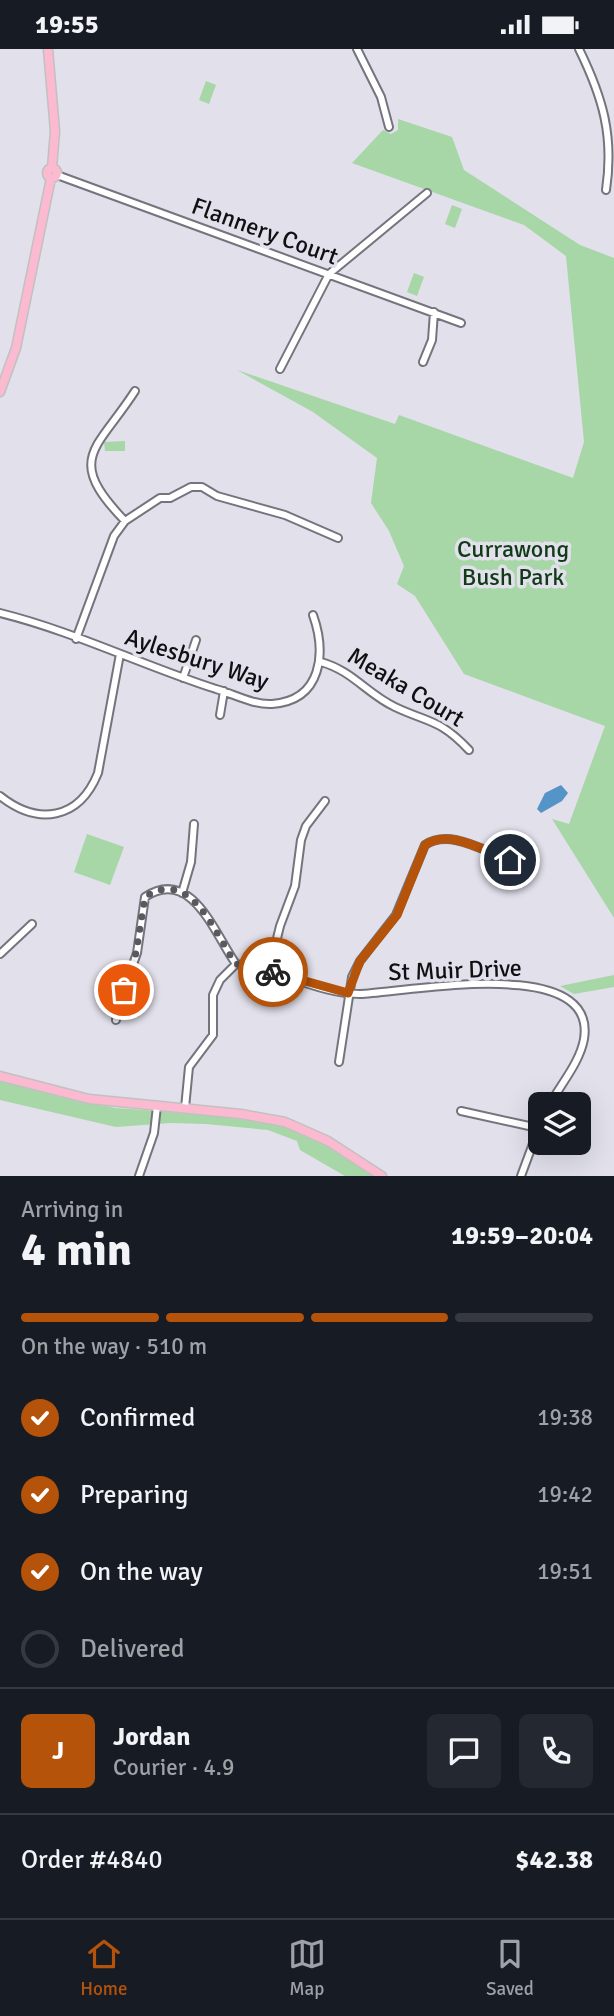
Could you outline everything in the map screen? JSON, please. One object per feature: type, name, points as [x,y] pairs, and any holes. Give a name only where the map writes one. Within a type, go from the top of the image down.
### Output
[{"type":"main road","points":[[0,392],[16,348],[53,174],[55,131],[48,49]]},
{"type":"main road","points":[[0,1076],[89,1099],[185,1108],[285,1122],[328,1141],[382,1176]]},
{"type":"street","points":[[357,49],[392,124]]},
{"type":"street","points":[[579,49],[609,118],[613,151],[606,190]]},
{"type":"street","name":"Flannery Court","points":[[53,174],[461,323]]},
{"type":"street","points":[[280,369],[329,274],[427,193]]},
{"type":"street","points":[[423,362],[432,340],[434,312]]},
{"type":"street","points":[[125,521],[100,495],[91,475],[91,456],[99,439],[135,391]]},
{"type":"street","points":[[76,639],[114,536],[125,521],[160,498],[170,499],[191,487],[202,487],[217,496],[285,515],[338,538]]},
{"type":"street","name":"Aylesbury Way","points":[[0,613],[257,703],[284,701],[310,684],[321,662]]},
{"type":"street","points":[[313,615],[322,642],[321,662]]},
{"type":"street","points":[[183,678],[196,640]]},
{"type":"street","points":[[0,796],[28,814],[46,815],[69,809],[92,788],[98,773],[120,654]]},
{"type":"street","name":"Meaka Court","points":[[321,662],[349,673],[395,707],[435,720],[449,729],[468,750]]},
{"type":"street","points":[[220,715],[224,691]]},
{"type":"street","points":[[269,971],[279,926],[295,886],[301,840],[306,826],[325,801]]},
{"type":"street","points":[[182,893],[191,862],[194,824]]},
{"type":"street","points":[[339,1062],[348,993],[360,961],[397,915],[425,845],[435,839],[455,839],[510,860]]},
{"type":"street","points":[[116,1020],[117,1009],[136,953],[145,897],[164,889],[182,893],[205,910],[219,942],[236,964],[220,980],[213,995],[213,1035],[190,1067],[185,1108]]},
{"type":"street","points":[[0,954],[32,924]]},
{"type":"street","name":"St Muir Drive","points":[[236,964],[348,993],[506,983],[562,996],[580,1014],[585,1035],[581,1051],[557,1092]]},
{"type":"street","points":[[139,1176],[154,1133],[157,1106]]},
{"type":"street","points":[[461,1111],[528,1123]]},
{"type":"street","points":[[521,1176],[528,1155]]},
{"type":"green space","points":[[206,81],[216,85],[209,104],[199,100]]},
{"type":"green space","name":"Currawong Bush Park","points":[[398,119],[452,137],[464,170],[580,245],[614,258],[614,918],[552,819],[569,824],[605,726],[464,674],[415,596],[397,584],[404,566],[389,531],[371,503],[377,458],[313,412],[237,370],[395,424],[399,415],[573,478],[584,442],[566,256],[524,225],[352,163],[383,130],[391,134],[398,130]]},
{"type":"green space","points":[[452,205],[462,209],[455,228],[445,224]]},
{"type":"green space","points":[[414,273],[424,277],[417,296],[407,292]]},
{"type":"green space","points":[[125,441],[125,451],[105,451],[104,442]]},
{"type":"green space","points":[[87,834],[124,847],[110,885],[74,872]]},
{"type":"green space","points":[[614,975],[614,987],[574,994],[560,986]]},
{"type":"green space","points":[[0,1079],[115,1108],[219,1115],[282,1125],[328,1144],[375,1176],[345,1176],[300,1150],[297,1141],[268,1130],[170,1123],[116,1127],[0,1100]]},
{"type":"water","points":[[561,785],[568,793],[562,801],[541,813],[537,809],[545,793]]},
{"type":"way so far","points":[[124,990],[136,953],[145,897],[164,889],[182,893],[205,910],[219,942],[236,964],[273,972]]},
{"type":"route","points":[[273,972],[348,993],[360,961],[397,915],[425,845],[435,839],[455,839],[510,860]]}]
